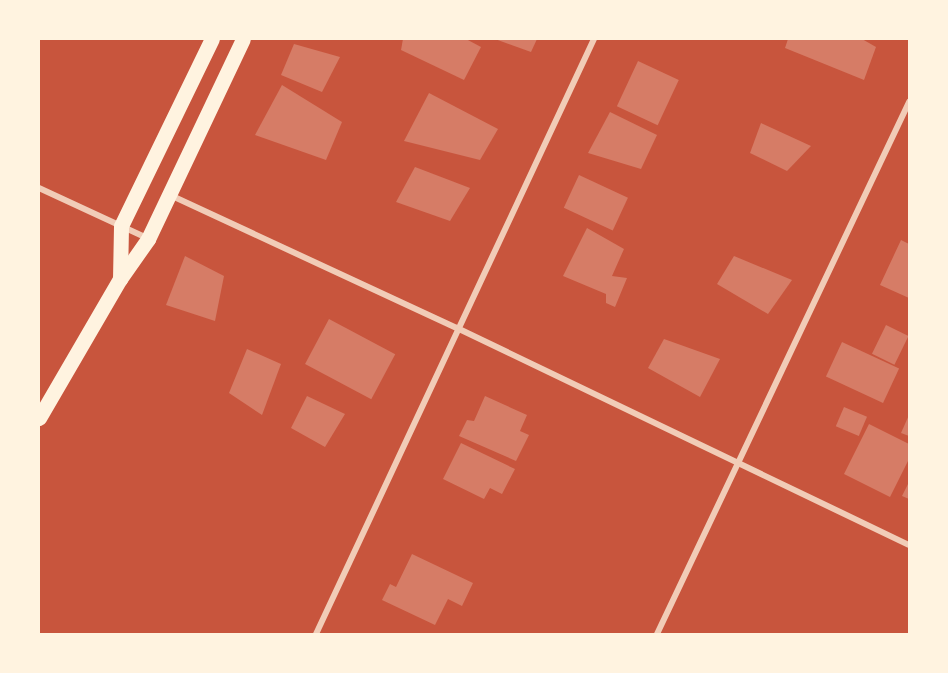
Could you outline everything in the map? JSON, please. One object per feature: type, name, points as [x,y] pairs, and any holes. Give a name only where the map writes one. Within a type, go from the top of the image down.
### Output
[{"type":"main road","points":[[120,279],[121,226],[212,39]]},
{"type":"main road","points":[[39,417],[120,279],[148,239],[243,39]]},
{"type":"street","points":[[316,634],[594,39]]},
{"type":"street","points":[[657,634],[909,102]]},
{"type":"street","points":[[39,188],[148,239]]},
{"type":"street","points":[[170,195],[458,328],[737,465],[909,545]]},
{"type":"building","points":[[403,39],[466,39],[481,47],[464,80],[401,50]]},
{"type":"building","points":[[495,39],[537,39],[531,52]]},
{"type":"building","points":[[788,39],[862,39],[876,47],[864,80],[785,48]]},
{"type":"building","points":[[294,44],[340,57],[322,92],[281,75]]},
{"type":"building","points":[[638,61],[679,80],[658,125],[617,106]]},
{"type":"building","points":[[282,85],[342,122],[326,160],[255,135]]},
{"type":"building","points":[[429,93],[498,129],[480,160],[404,141]]},
{"type":"building","points":[[610,112],[657,135],[641,169],[588,153]]},
{"type":"building","points":[[761,123],[811,146],[787,171],[750,153]]},
{"type":"building","points":[[415,167],[470,188],[450,221],[396,202]]},
{"type":"building","points":[[579,175],[628,198],[613,230],[564,208]]},
{"type":"building","points":[[587,228],[624,249],[612,276],[627,278],[615,307],[606,303],[606,294],[563,276]]},
{"type":"building","points":[[901,240],[909,244],[909,298],[880,285]]},
{"type":"building","points":[[185,256],[224,276],[215,321],[166,305]]},
{"type":"building","points":[[734,256],[792,280],[768,314],[717,284]]},
{"type":"building","points":[[329,319],[395,354],[371,399],[305,364]]},
{"type":"building","points":[[886,325],[908,336],[894,365],[872,354]]},
{"type":"building","points":[[664,339],[720,359],[700,397],[648,368]]},
{"type":"building","points":[[842,342],[899,369],[883,403],[826,376]]},
{"type":"building","points":[[247,349],[281,364],[262,415],[229,393]]},
{"type":"building","points":[[307,396],[345,414],[325,447],[291,428]]},
{"type":"building","points":[[485,396],[527,415],[520,431],[529,435],[516,461],[459,436],[467,420],[474,421]]},
{"type":"building","points":[[844,407],[867,417],[859,436],[836,426]]},
{"type":"building","points":[[909,415],[909,436],[901,433]]},
{"type":"building","points":[[869,424],[909,444],[909,459],[890,497],[844,474]]},
{"type":"building","points":[[461,443],[515,469],[502,494],[490,488],[484,499],[443,479]]},
{"type":"building","points":[[909,482],[909,499],[902,496]]},
{"type":"building","points":[[412,554],[473,583],[462,606],[448,599],[435,625],[382,600],[390,584],[396,587]]}]
